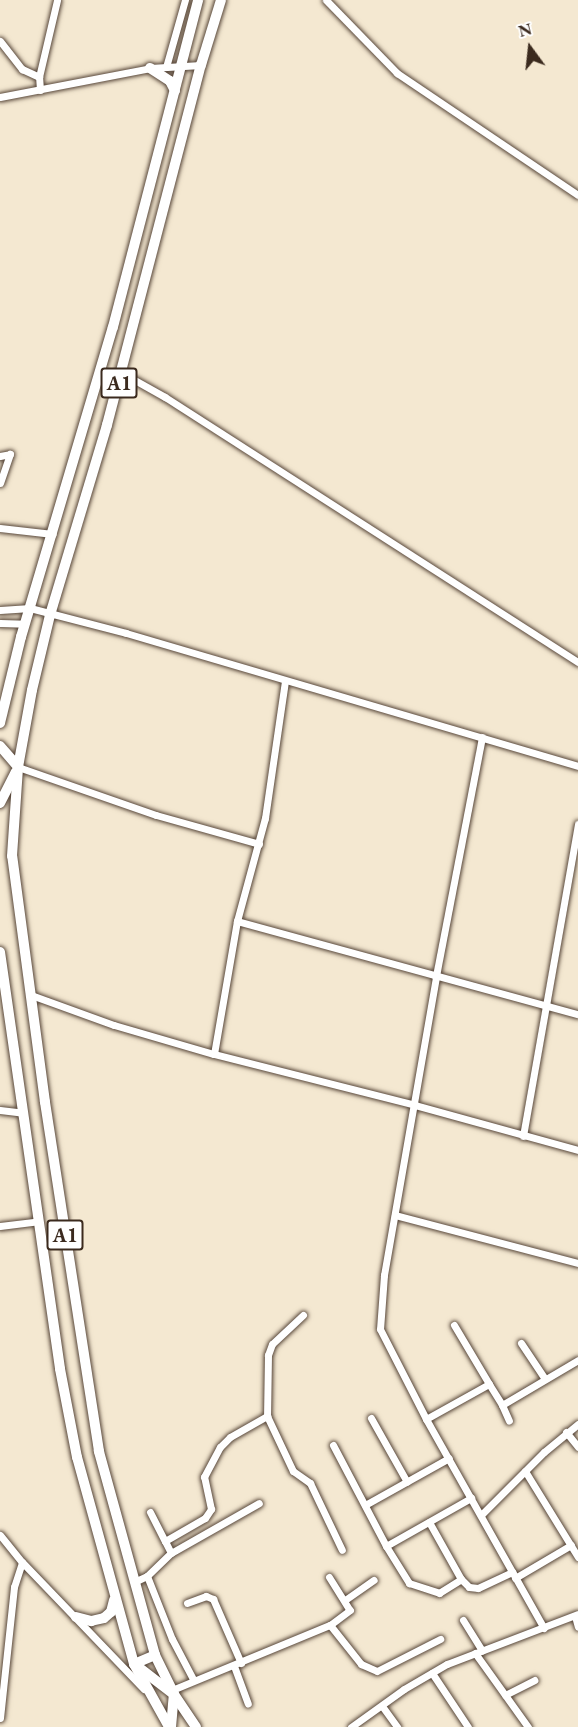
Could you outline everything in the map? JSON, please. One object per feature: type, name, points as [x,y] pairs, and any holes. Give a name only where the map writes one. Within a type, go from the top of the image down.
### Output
[{"type":"main road","name":"A1","points":[[0,723],[25,624],[113,327],[198,0]]},
{"type":"main road","name":"A1","points":[[196,1727],[173,1692],[155,1654],[99,1450],[12,856],[18,767],[32,690],[50,615],[122,373],[201,65],[221,0]]},
{"type":"main road","points":[[150,68],[170,81],[175,91]]},
{"type":"main road","points":[[0,746],[18,767]]},
{"type":"main road","name":"A1","points":[[0,803],[18,767]]},
{"type":"main road","name":"A1","points":[[0,952],[60,1369],[77,1457],[134,1664],[150,1696],[170,1727]]},
{"type":"main road","points":[[76,1617],[91,1620],[104,1618],[111,1612],[114,1597]]},
{"type":"main road","points":[[134,1664],[155,1654]]},
{"type":"main road","name":"A1","points":[[134,1664],[173,1692]]},
{"type":"main road","name":"A1","points":[[170,1727],[173,1692]]},
{"type":"street","points":[[40,90],[39,77],[57,0]]},
{"type":"street","points":[[166,67],[185,0]]},
{"type":"street","points":[[326,0],[397,73],[578,195]]},
{"type":"street","points":[[0,41],[22,69],[39,77]]},
{"type":"street","points":[[0,98],[150,68],[201,65]]},
{"type":"street","points":[[122,373],[165,396],[578,662]]},
{"type":"street","points":[[0,456],[10,454],[0,483]]},
{"type":"street","points":[[0,528],[53,534]]},
{"type":"street","points":[[0,610],[30,609],[126,633],[578,766]]},
{"type":"street","points":[[0,623],[25,624]]},
{"type":"street","points":[[214,1054],[237,921],[259,844],[285,681]]},
{"type":"street","points":[[482,736],[436,977],[395,1215],[380,1310],[380,1329],[426,1419],[544,1628]]},
{"type":"street","points":[[18,767],[156,815],[259,844]]},
{"type":"street","points":[[523,1136],[578,824]]},
{"type":"street","points":[[237,921],[578,1014]]},
{"type":"street","points":[[31,995],[114,1025],[214,1054],[415,1105],[578,1150]]},
{"type":"street","points":[[0,1110],[23,1113]]},
{"type":"street","points":[[395,1215],[578,1263]]},
{"type":"street","points":[[0,1226],[38,1221]]},
{"type":"street","points":[[303,1315],[272,1344],[268,1355],[267,1416],[293,1471],[310,1483],[342,1550]]},
{"type":"street","points":[[454,1325],[502,1405],[509,1421]]},
{"type":"street","points":[[521,1343],[545,1379]]},
{"type":"street","points":[[502,1405],[578,1360]]},
{"type":"street","points":[[426,1419],[489,1384]]},
{"type":"street","points":[[165,1542],[209,1514],[212,1503],[205,1482],[205,1472],[224,1442],[267,1416]]},
{"type":"street","points":[[370,1418],[407,1482]]},
{"type":"street","points":[[481,1515],[566,1432],[578,1424]]},
{"type":"street","points":[[566,1432],[578,1448]]},
{"type":"street","points":[[333,1445],[386,1546],[413,1586],[439,1593],[461,1579]]},
{"type":"street","points":[[365,1505],[449,1458]]},
{"type":"street","points":[[525,1471],[578,1557]]},
{"type":"street","points":[[386,1546],[471,1498]]},
{"type":"street","points":[[134,1582],[147,1576],[171,1553],[258,1503]]},
{"type":"street","points":[[150,1512],[171,1553]]},
{"type":"street","points":[[429,1522],[461,1579],[473,1588],[514,1575],[571,1545]]},
{"type":"street","points":[[0,1535],[22,1562],[150,1696]]},
{"type":"street","points":[[0,1718],[14,1587],[22,1562]]},
{"type":"street","points":[[147,1576],[172,1639],[193,1679]]},
{"type":"street","points":[[173,1692],[193,1679],[237,1665],[330,1625],[350,1610],[329,1577]]},
{"type":"street","points":[[345,1600],[374,1580]]},
{"type":"street","points":[[187,1603],[206,1596],[213,1599],[237,1665],[248,1704]]},
{"type":"street","points":[[351,1727],[432,1673],[478,1652],[577,1615],[578,1627]]},
{"type":"street","points":[[463,1620],[478,1652],[504,1695],[528,1727]]},
{"type":"street","points":[[330,1625],[361,1664],[377,1671],[440,1640]]},
{"type":"street","points":[[432,1673],[468,1727]]},
{"type":"street","points":[[504,1695],[534,1680]]},
{"type":"street","points":[[382,1706],[397,1727]]}]
